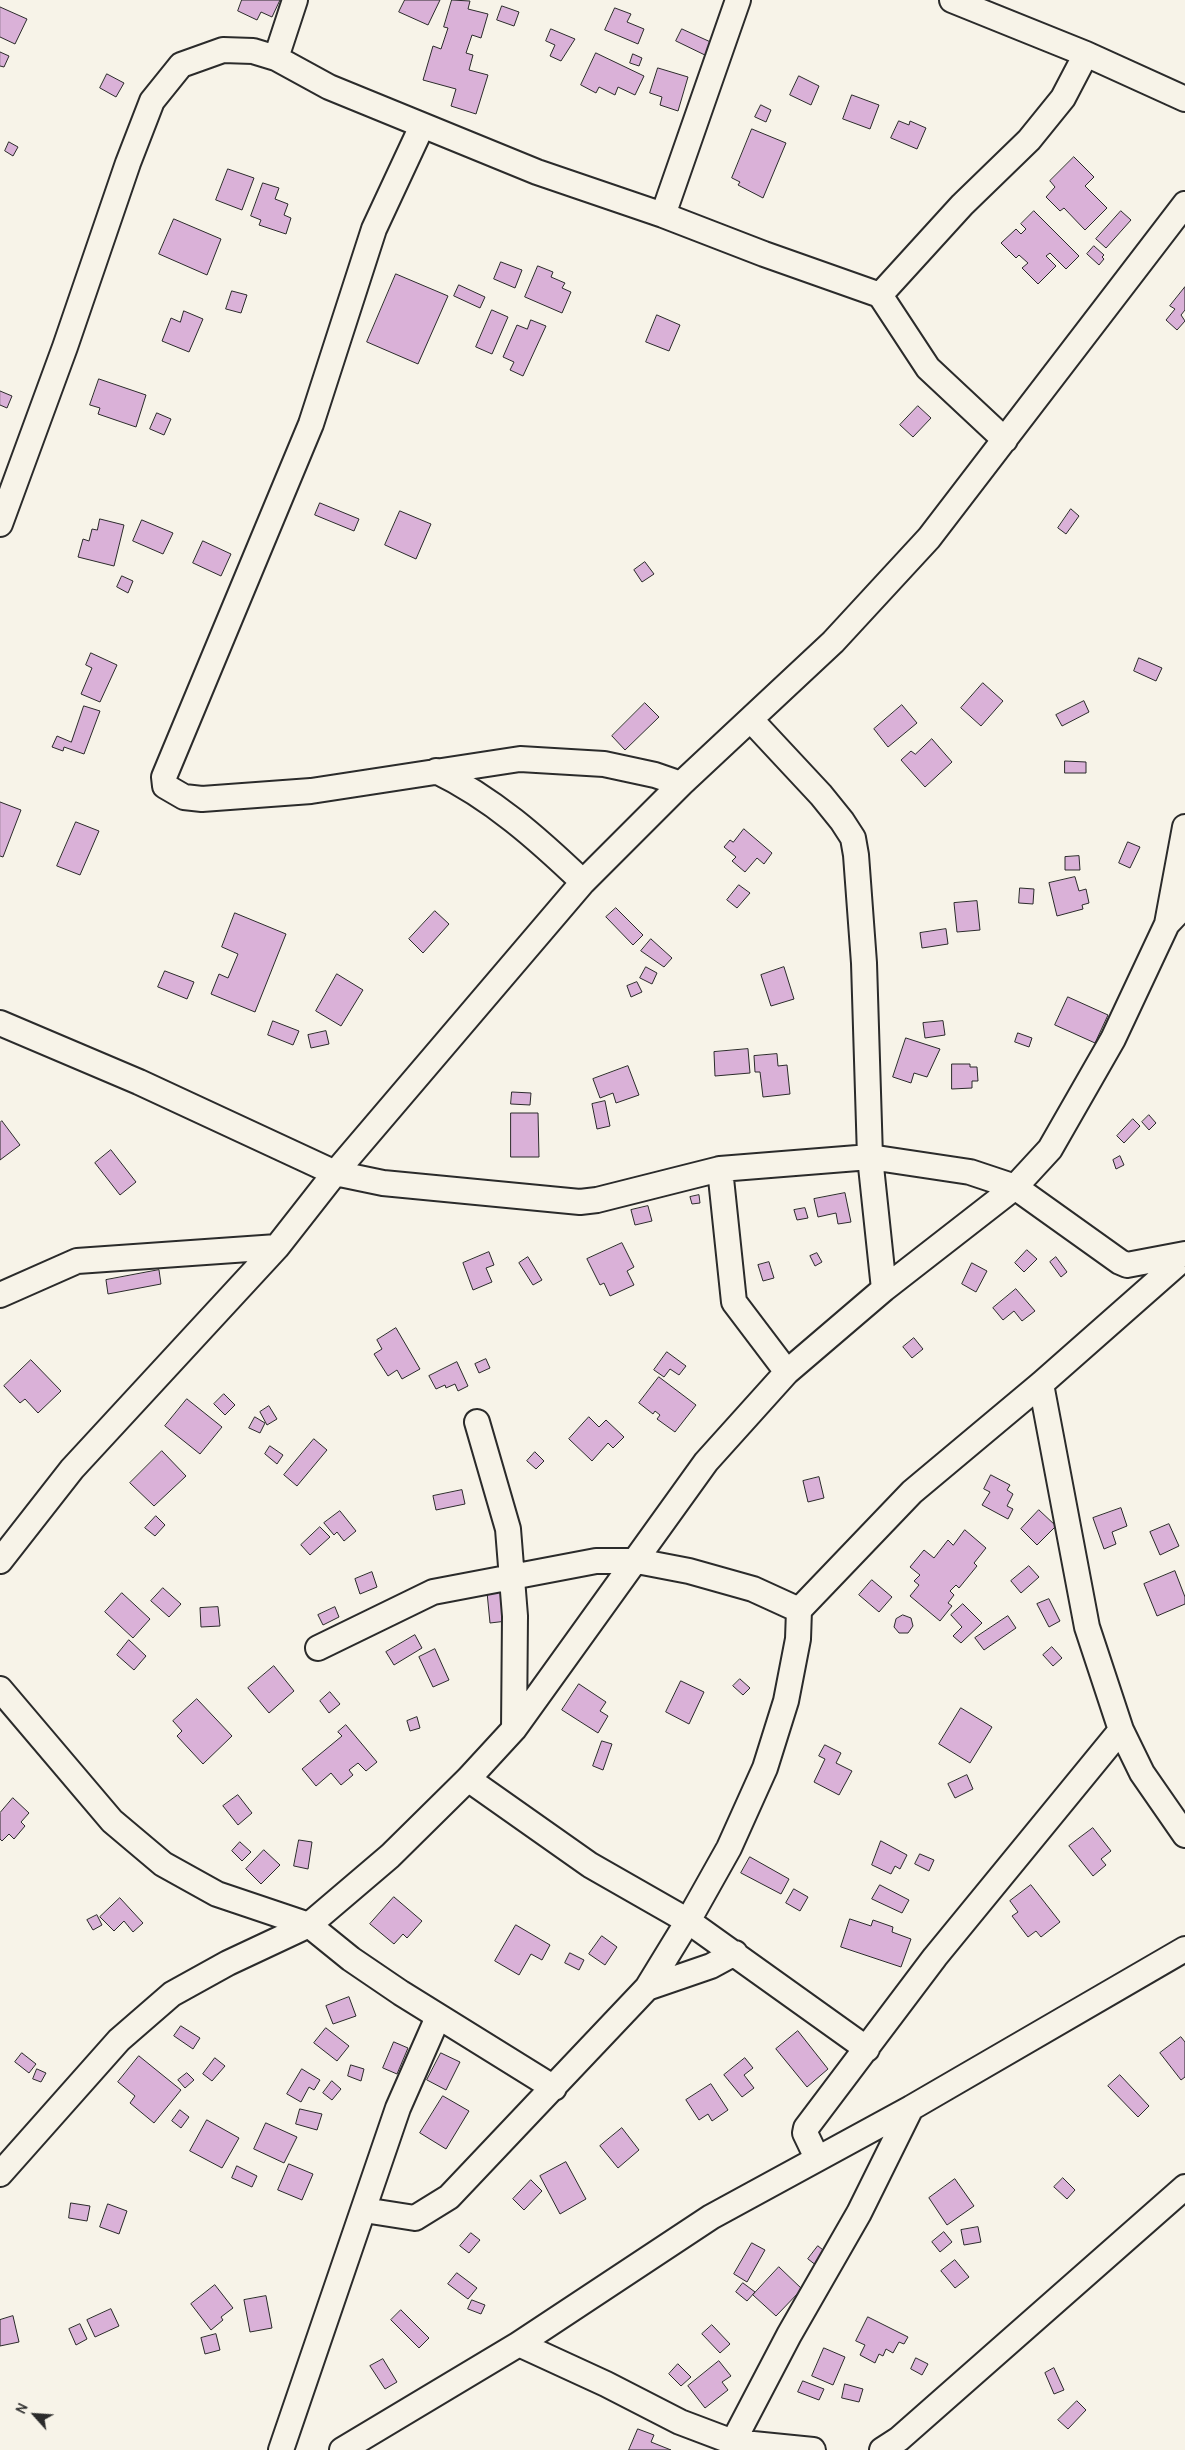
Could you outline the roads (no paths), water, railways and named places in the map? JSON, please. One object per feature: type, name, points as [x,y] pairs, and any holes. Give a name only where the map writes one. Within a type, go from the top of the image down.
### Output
[{"type":"street","points":[[276,58],[295,0]]},
{"type":"street","points":[[663,215],[738,0]]},
{"type":"street","points":[[952,0],[1086,54],[1185,99]]},
{"type":"street","points":[[0,524],[68,338],[128,163],[152,101],[181,65],[196,58],[223,50],[253,51],[276,58],[329,87],[537,172],[663,215],[764,254],[880,295],[928,368],[1005,440]]},
{"type":"street","points":[[880,295],[943,225],[1028,140],[1063,98],[1086,54]]},
{"type":"street","points":[[422,126],[374,229],[311,424],[164,777],[165,786],[184,797],[202,798],[311,791],[436,770],[520,759],[604,764],[655,775],[681,784]]},
{"type":"street","points":[[0,1560],[72,1469],[277,1248],[335,1174],[583,882],[681,784],[752,721],[833,642],[929,538],[1185,204]]},
{"type":"street","points":[[752,721],[822,795],[853,838],[864,963],[870,1157],[884,1289]]},
{"type":"street","points":[[436,770],[468,786],[517,822],[548,848],[583,882]]},
{"type":"street","points":[[0,2174],[119,2040],[172,1994],[228,1963],[310,1925],[390,1856],[468,1779],[514,1729],[637,1561],[706,1462],[787,1372],[884,1289],[1015,1187],[1058,1138],[1113,1039],[1166,924],[1185,827]]},
{"type":"street","points":[[1166,924],[1185,905]]},
{"type":"street","points":[[0,1022],[139,1082],[335,1174],[383,1183],[580,1202],[597,1200],[720,1169],[870,1157],[970,1172],[1015,1187],[1120,1262],[1127,1265],[1185,1256]]},
{"type":"street","points":[[720,1169],[734,1302],[787,1372]]},
{"type":"street","points":[[0,1295],[77,1261],[277,1248]]},
{"type":"street","points":[[364,2210],[415,2218],[449,2197],[648,1988],[730,1848],[765,1768],[786,1701],[798,1639],[799,1610],[912,1492],[1041,1384],[1185,1256]]},
{"type":"street","points":[[1041,1384],[1087,1626],[1121,1730],[1142,1773],[1185,1835]]},
{"type":"street","points":[[477,1422],[508,1529],[515,1616],[514,1729]]},
{"type":"street","points":[[318,1648],[433,1592],[512,1575],[596,1561],[637,1561],[689,1572],[753,1589],[799,1610]]},
{"type":"street","points":[[0,1689],[112,1821],[163,1864],[217,1894],[310,1925],[351,1959],[438,2017],[554,2088]]},
{"type":"street","points":[[817,2158],[805,2132],[806,2128],[942,1949],[1121,1730]]},
{"type":"street","points":[[468,1779],[590,1865],[688,1921],[867,2049]]},
{"type":"street","points":[[342,2450],[519,2344],[712,2217],[911,2108],[1185,1949]]},
{"type":"street","points":[[648,1988],[711,1966],[735,1953]]},
{"type":"street","points":[[281,2450],[398,2108],[438,2017]]},
{"type":"street","points":[[733,2442],[789,2335],[867,2198],[911,2108]]},
{"type":"street","points":[[882,2450],[899,2439],[1185,2188]]},
{"type":"street","points":[[519,2344],[606,2384],[680,2422],[733,2442],[813,2450]]}]
